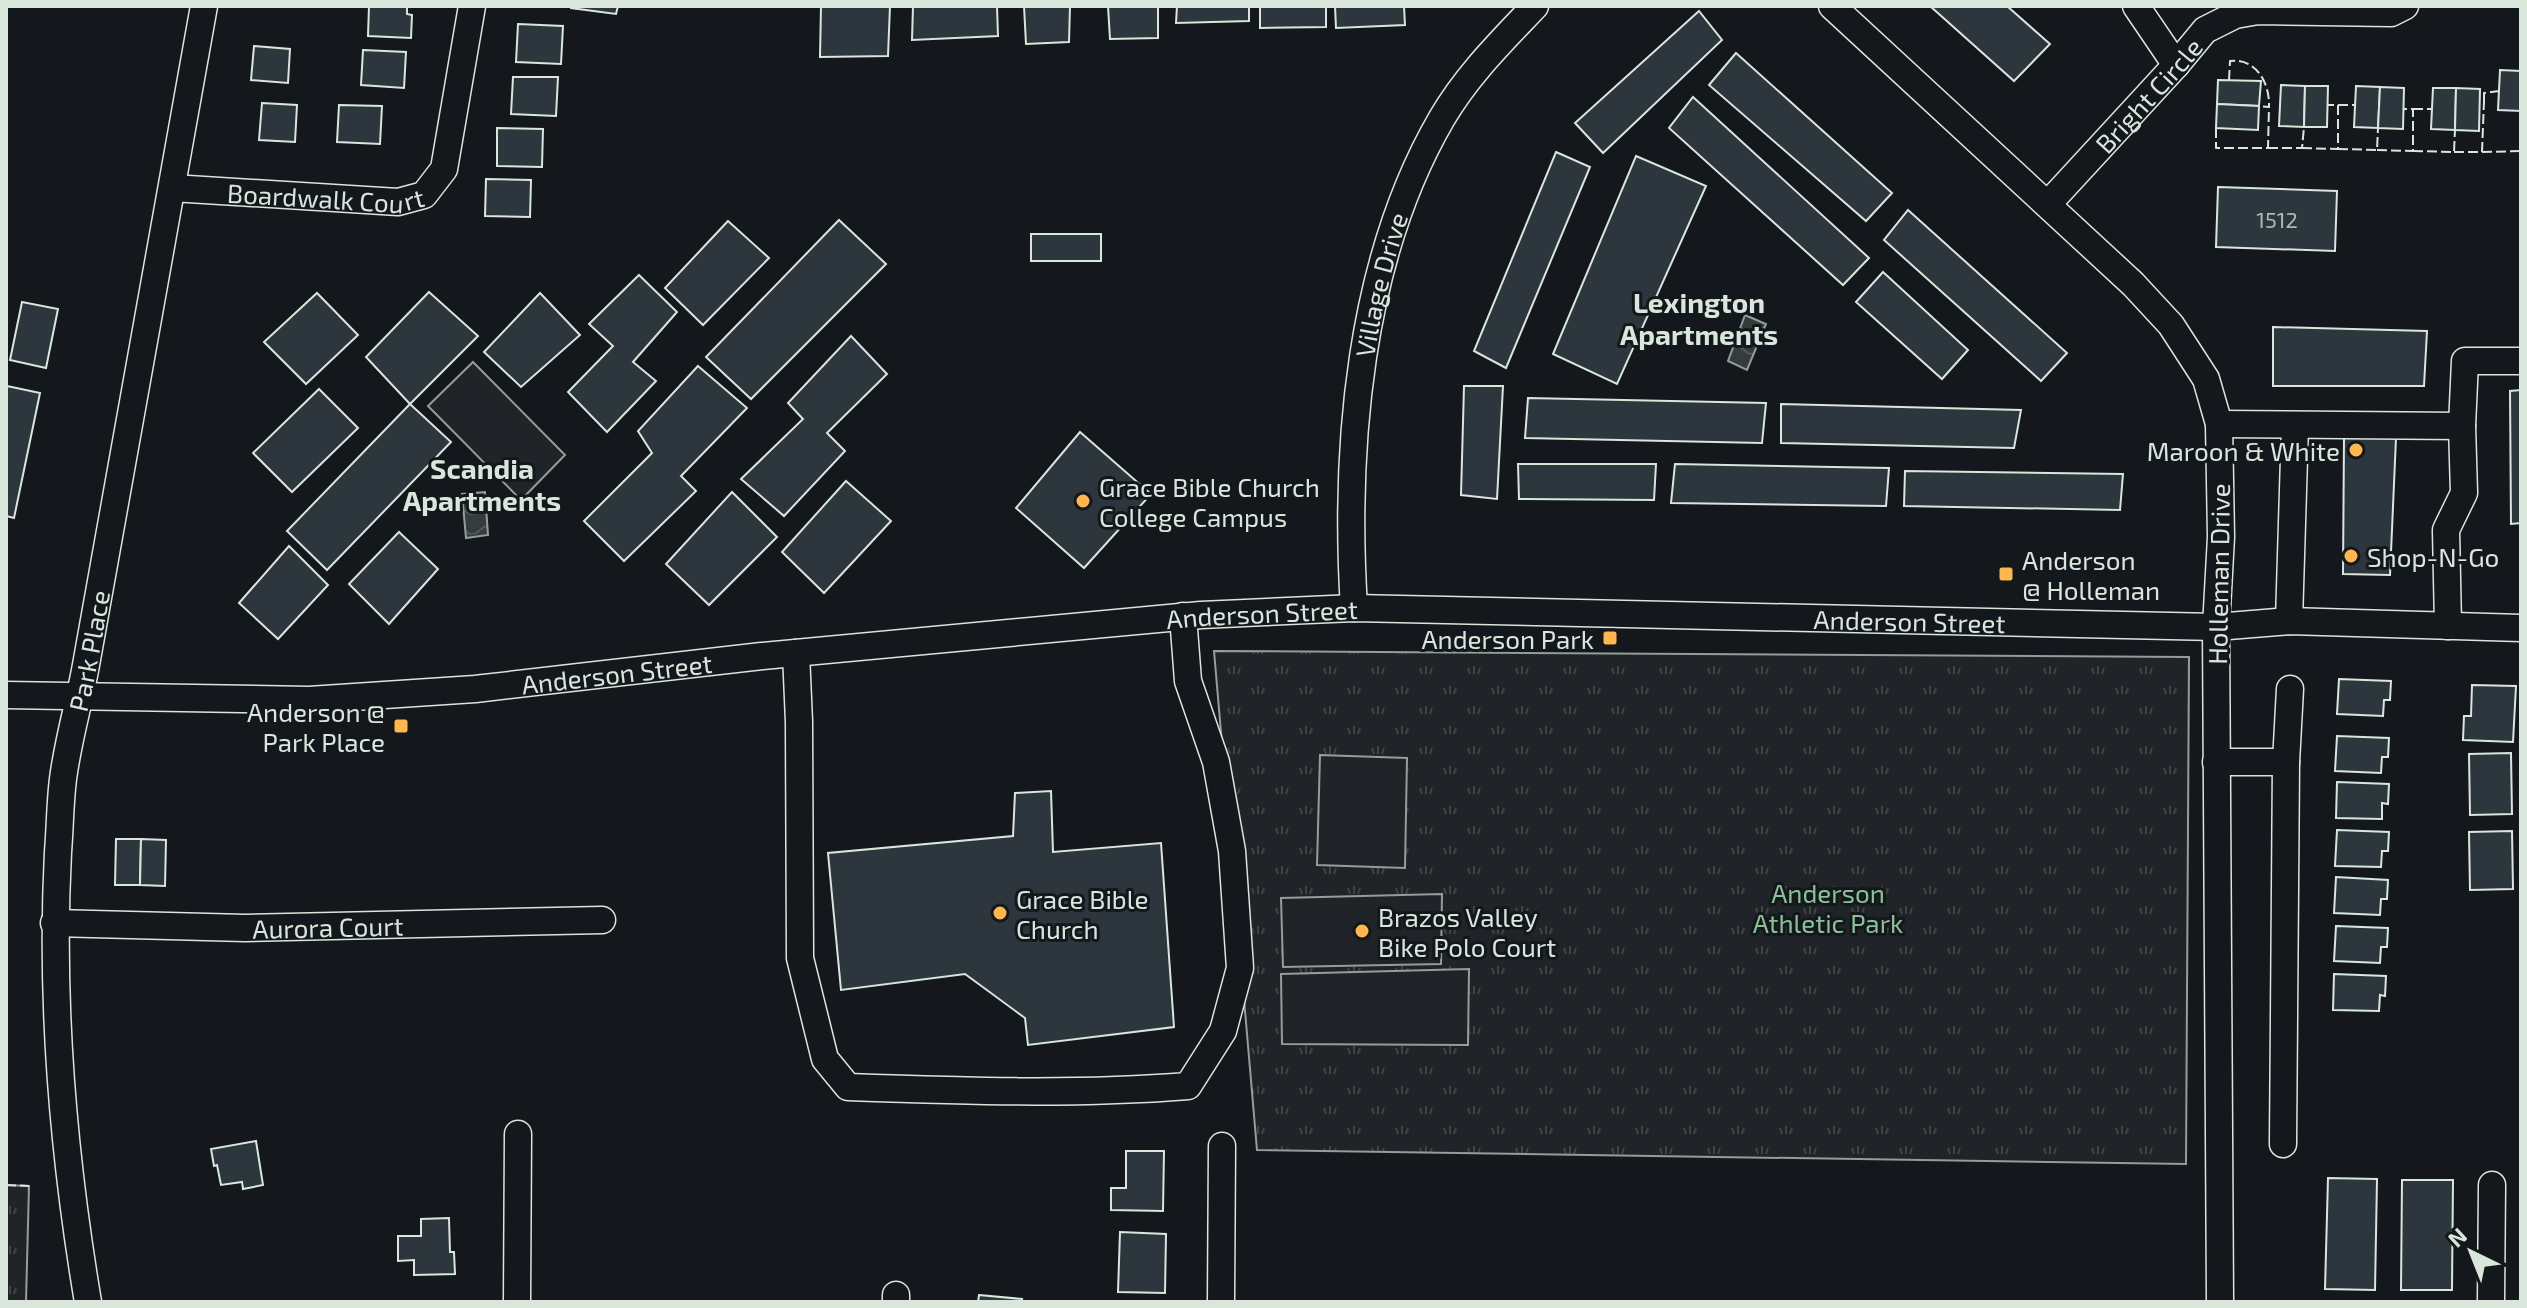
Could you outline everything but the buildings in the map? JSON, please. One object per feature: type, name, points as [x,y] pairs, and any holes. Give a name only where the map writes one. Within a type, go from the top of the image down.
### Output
[{"type":"street","name":"Park Place","points":[[88,1302],[67,1150],[57,1028],[54,923],[62,782],[80,697],[204,6]]},
{"type":"street","name":"Boardwalk Court","points":[[172,188],[398,202],[424,195],[444,169],[472,6]]},
{"type":"street","name":"Village Drive","points":[[1354,608],[1352,484],[1358,393],[1381,268],[1410,187],[1442,119],[1474,70],[1535,6]]},
{"type":"street","name":"Holleman Drive","points":[[1832,6],[2133,284],[2171,325],[2206,379],[2219,424],[2221,537],[2216,627],[2220,1302]]},
{"type":"street","points":[[2136,6],[2176,65]]},
{"type":"street","name":"Bright Circle","points":[[2048,204],[2205,30],[2235,15],[2258,11],[2391,13],[2405,6]]},
{"type":"street","points":[[2448,626],[2446,530],[2464,493],[2462,426],[2465,361],[2521,361]]},
{"type":"street","points":[[2219,424],[2462,426]]},
{"type":"street","points":[[2289,621],[2295,425]]},
{"type":"street","name":"Anderson Street","points":[[6,695],[309,700],[475,689],[796,653],[1183,616],[1354,608],[2216,627],[2289,621],[2521,628]]},
{"type":"street","points":[[796,653],[800,958],[825,1059],[848,1087],[957,1091],[1137,1090],[1188,1086],[1223,1031],[1240,968],[1232,851],[1216,762],[1188,681],[1183,616]]},
{"type":"street","points":[[2283,1144],[2286,762],[2290,689]]},
{"type":"street","points":[[2216,762],[2286,762]]},
{"type":"street","name":"Aurora Court","points":[[54,923],[245,928],[602,920]]},
{"type":"street","points":[[517,1302],[518,1134]]},
{"type":"street","points":[[1221,1302],[1222,1146]]},
{"type":"street","points":[[2491,1302],[2492,1185]]},
{"type":"green space","points":[[473,362],[565,455],[521,500],[428,406]]},
{"type":"green space","name":"Anderson Athletic Park","points":[[1214,651],[2189,657],[2186,1164],[1257,1150]]},
{"type":"green space","points":[[1320,755],[1407,758],[1405,868],[1317,865]]},
{"type":"green space","name":"Brazos Valley Bike Polo Court","points":[[1442,894],[1441,964],[1283,967],[1281,898]]},
{"type":"green space","points":[[1469,969],[1468,1045],[1282,1044],[1281,974]]},
{"type":"green space","points":[[6,1185],[29,1186],[26,1302],[6,1302]]},
{"type":"water","points":[[1745,315],[1766,324],[1747,370],[1728,361]]},
{"type":"water","points":[[485,492],[488,535],[466,538],[462,494]]},
{"type":"fence","points":[[2229,80],[2230,61],[2239,61],[2254,68],[2260,74],[2269,98],[2269,107],[2259,106]]},
{"type":"fence","points":[[2484,101],[2484,93],[2499,91]]},
{"type":"fence","points":[[2454,152],[2482,152],[2484,101],[2480,101]]},
{"type":"fence","points":[[2302,148],[2338,149],[2338,105],[2328,105]]},
{"type":"fence","points":[[2338,105],[2355,105]]},
{"type":"fence","points":[[2216,128],[2216,148],[2268,148],[2269,107]]},
{"type":"fence","points":[[2377,150],[2413,151],[2413,109],[2404,109]]},
{"type":"fence","points":[[2413,109],[2432,109]]},
{"type":"fence","points":[[2268,148],[2302,148],[2304,127]]},
{"type":"fence","points":[[2338,149],[2377,150],[2378,128]]},
{"type":"fence","points":[[2413,151],[2454,152],[2455,130]]},
{"type":"fence","points":[[2482,152],[2521,151]]},
{"type":"fence","points":[[6,1185],[29,1186]]},
{"type":"place","name":"Maroon & White","points":[[2356,450]]},
{"type":"place","name":"Grace Bible Church College Campus","points":[[1083,501]]},
{"type":"place","name":"Shop-N-Go","points":[[2351,556]]},
{"type":"place","name":"Anderson @ Holleman","points":[[2006,574]]},
{"type":"place","name":"Anderson Park","points":[[1610,638]]},
{"type":"place","name":"Anderson @ Park Place","points":[[401,726]]},
{"type":"place","name":"Grace Bible Church","points":[[1000,913]]},
{"type":"place","name":"Brazos Valley Bike Polo Court","points":[[1362,931]]},
{"type":"district","name":"Lexington Apartments","points":[[1699,318]]},
{"type":"district","name":"Scandia Apartments","points":[[482,484]]}]
